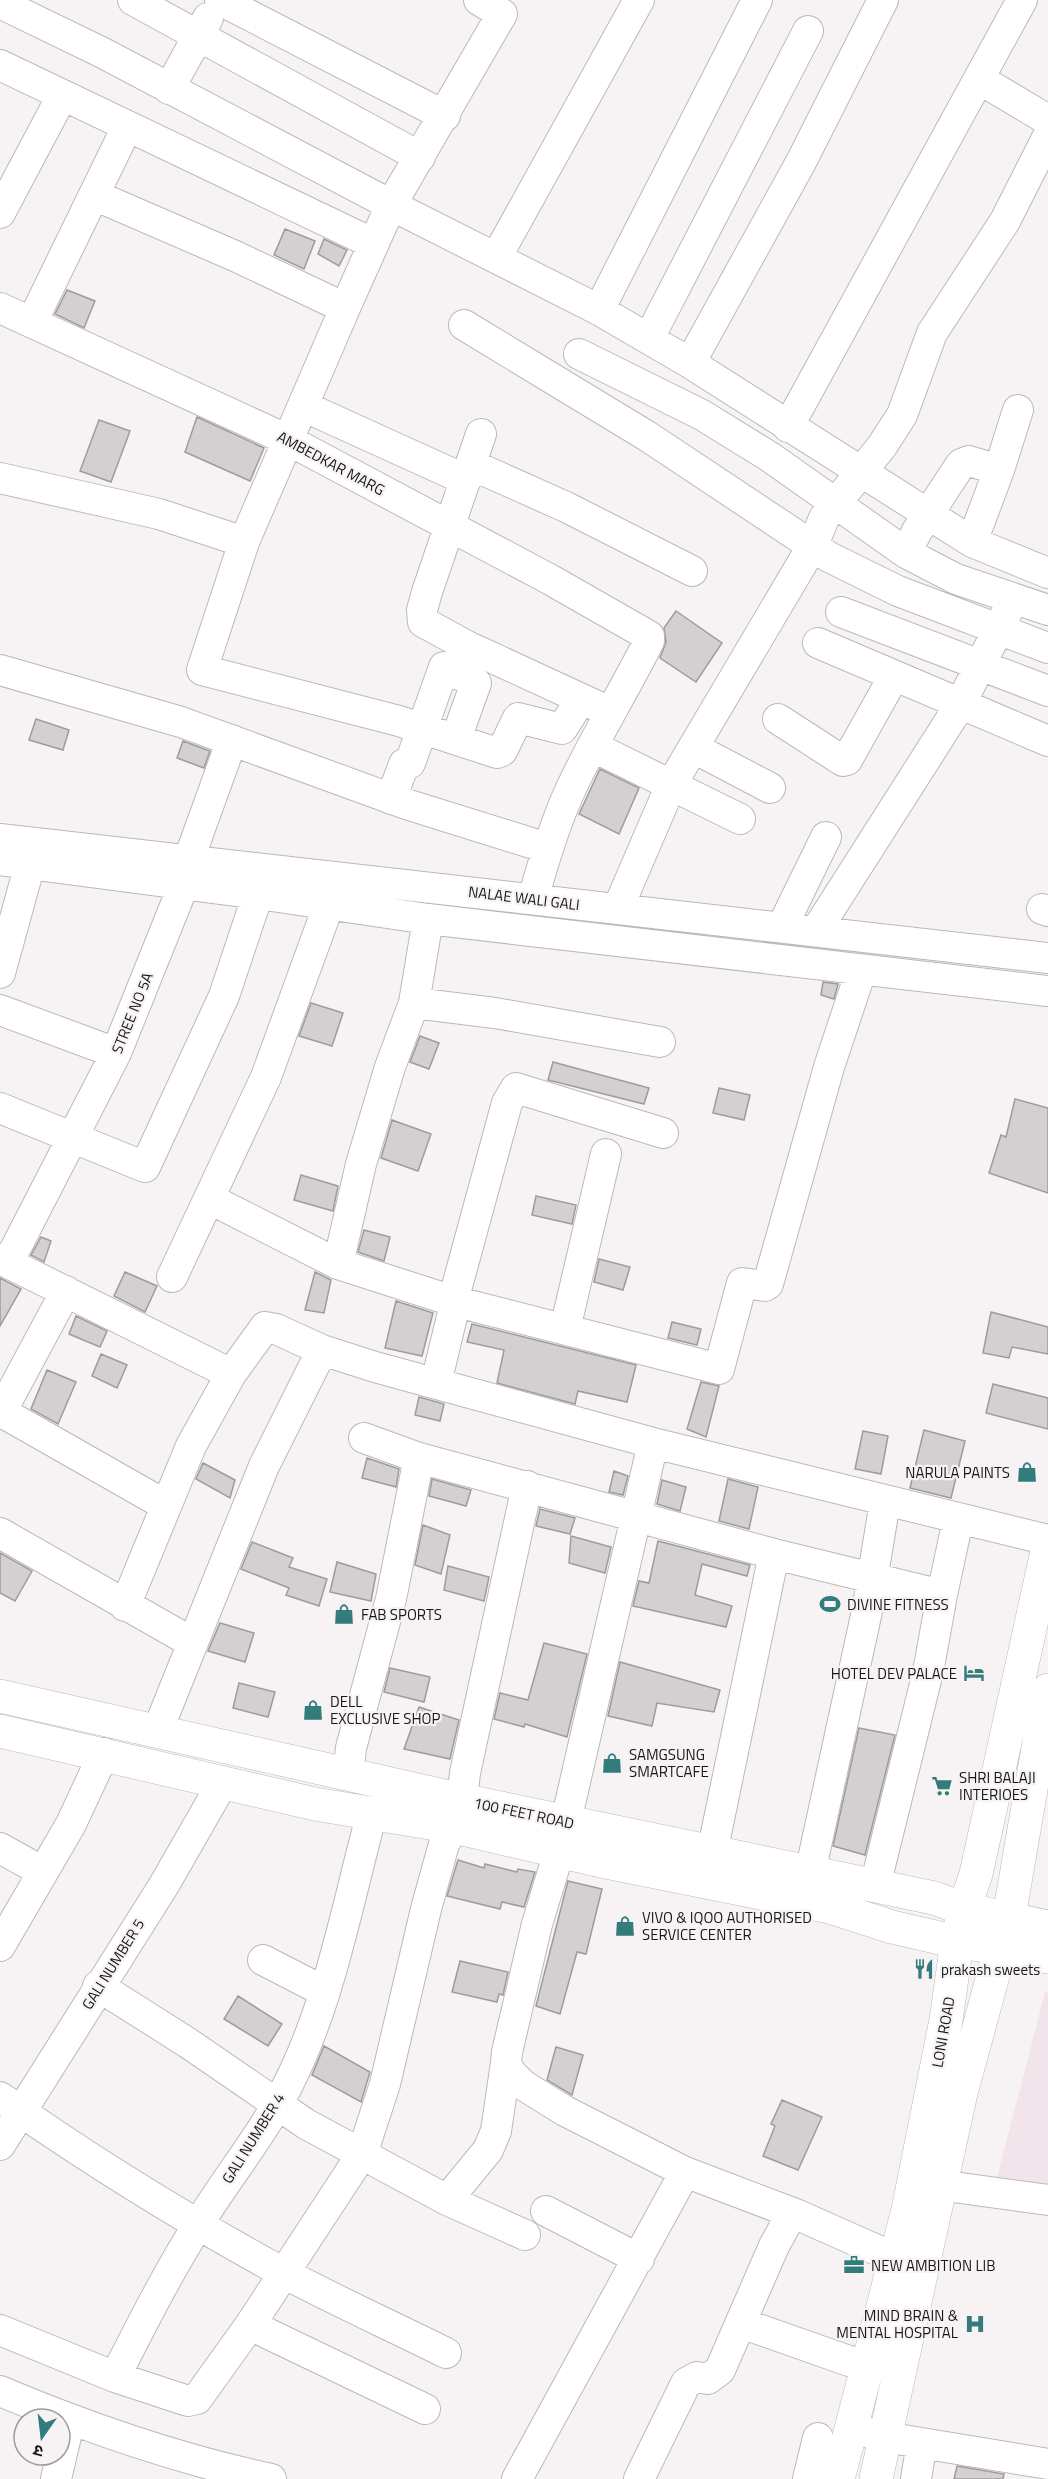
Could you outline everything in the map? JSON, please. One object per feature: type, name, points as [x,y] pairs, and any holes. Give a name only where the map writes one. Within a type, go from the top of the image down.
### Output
[{"type":"main road","name":"LONI ROAD","points":[[876,2479],[927,2183],[957,1942],[964,1909],[976,1874],[1048,1547]]},
{"type":"main road","name":"LONI ROAD","points":[[838,2479],[869,2364],[927,2183],[961,2093],[1005,1932],[1048,1690]]},
{"type":"main road","name":"100 FEET ROAD","points":[[0,1696],[380,1782],[559,1852],[830,1907],[892,1927],[957,1942],[1005,1932],[1048,1927]]},
{"type":"main road","name":"100 FEET ROAD","points":[[0,1731],[104,1753],[315,1804],[372,1813],[458,1814],[566,1821],[934,1898],[964,1909],[1048,1957]]},
{"type":"main road","points":[[372,1813],[380,1782]]},
{"type":"street","points":[[133,0],[420,157]]},
{"type":"street","points":[[169,89],[197,35],[219,0],[445,116]]},
{"type":"street","points":[[478,0],[502,14],[445,116],[391,205],[372,243],[244,542],[202,670],[422,728],[500,753],[518,718],[562,729],[581,699]]},
{"type":"street","points":[[497,256],[639,0]]},
{"type":"street","points":[[599,310],[757,0]]},
{"type":"street","points":[[690,363],[801,162],[883,0]]},
{"type":"street","points":[[788,427],[1022,0]]},
{"type":"street","points":[[0,3],[103,53],[391,205],[497,256],[599,310],[690,363],[972,542],[1039,570],[1013,599],[960,705],[816,931]]},
{"type":"street","points":[[649,338],[808,31]]},
{"type":"street","points":[[0,65],[372,243]]},
{"type":"street","points":[[979,79],[1048,120]]},
{"type":"street","points":[[0,213],[62,96]]},
{"type":"street","points":[[32,322],[127,127]]},
{"type":"street","points":[[618,908],[672,785],[813,545],[824,518],[882,446],[902,415],[932,333],[1005,221],[1048,136]]},
{"type":"street","points":[[94,195],[235,256],[345,308]]},
{"type":"street","name":"AMBEDKAR MARG","points":[[0,308],[288,440],[450,525],[628,623],[650,638],[612,713]]},
{"type":"street","points":[[464,325],[647,436],[829,557],[898,591],[1048,648]]},
{"type":"street","points":[[579,354],[702,415],[770,457],[906,553],[956,579],[1048,610]]},
{"type":"street","points":[[303,406],[469,472],[566,507],[692,571]]},
{"type":"street","points":[[972,542],[999,470],[1018,410]]},
{"type":"street","points":[[481,434],[422,610],[423,622],[467,646],[612,713],[569,794],[547,848],[533,899]]},
{"type":"street","points":[[906,553],[929,513],[964,462],[999,470]]},
{"type":"street","points":[[0,478],[148,511],[244,542]]},
{"type":"street","points":[[841,612],[1048,691]]},
{"type":"street","points":[[818,644],[1048,741]]},
{"type":"street","points":[[391,799],[404,764],[410,763],[444,667],[476,682],[456,739]]},
{"type":"street","points":[[0,670],[232,740],[391,799],[547,848]]},
{"type":"street","points":[[778,719],[843,761],[847,760],[894,676]]},
{"type":"street","name":"STREE NO 5A","points":[[4,1261],[73,1139],[116,1053],[187,872],[232,740]]},
{"type":"street","points":[[594,747],[740,819]]},
{"type":"street","points":[[694,748],[770,788]]},
{"type":"street","points":[[783,927],[826,837]]},
{"type":"street","name":"NALAE WALI GALI","points":[[0,839],[187,872],[533,899],[1048,958]]},
{"type":"street","points":[[0,860],[30,864],[187,872],[258,894],[428,919],[1048,991]]},
{"type":"street","points":[[0,973],[30,864]]},
{"type":"street","points":[[0,1108],[145,1167],[224,996],[258,894]]},
{"type":"street","points":[[172,1277],[279,1046],[329,904]]},
{"type":"street","points":[[338,1264],[364,1154],[390,1066],[414,1003],[428,919]]},
{"type":"street","points":[[210,1199],[338,1264],[453,1301],[719,1369],[742,1283],[765,1286],[768,1284],[826,1077],[861,971]]},
{"type":"street","points":[[414,1003],[495,1013],[660,1042]]},
{"type":"street","points":[[0,1010],[116,1053]]},
{"type":"street","points":[[436,1383],[455,1304],[453,1301],[507,1104],[516,1088],[663,1133]]},
{"type":"street","points":[[565,1329],[606,1154]]},
{"type":"street","points":[[4,1261],[231,1374]]},
{"type":"street","points":[[66,1291],[0,1413],[165,1505]]},
{"type":"street","points":[[125,1606],[191,1446],[231,1374],[265,1327],[276,1329],[322,1350],[653,1443],[958,1520],[1048,1540]]},
{"type":"street","points":[[157,1732],[264,1466],[322,1350]]},
{"type":"street","points":[[364,1438],[419,1458],[774,1554],[942,1595]]},
{"type":"street","points":[[566,1821],[653,1443]]},
{"type":"street","points":[[348,1775],[351,1748],[387,1618],[419,1458]]},
{"type":"street","points":[[0,2330],[115,2378],[192,2402],[197,2399],[250,2325],[362,2154],[385,2084],[444,1844],[458,1814],[527,1486]]},
{"type":"street","points":[[810,1873],[873,1578],[885,1502]]},
{"type":"street","points":[[875,1886],[925,1682],[958,1520]]},
{"type":"street","points":[[0,1533],[125,1606],[194,1643]]},
{"type":"street","points":[[712,1852],[774,1554]]},
{"type":"street","points":[[0,1946],[71,1824],[104,1753]]},
{"type":"street","name":"GALI NUMBER 5","points":[[0,2145],[10,2104],[98,1986],[164,1885],[224,1782]]},
{"type":"street","name":"GALI NUMBER 4","points":[[115,2378],[169,2273],[198,2224],[276,2106],[312,2028],[325,1992],[372,1813]]},
{"type":"street","points":[[0,1848],[43,1872]]},
{"type":"street","points":[[447,2200],[488,2150],[496,2132],[506,2063],[523,1975],[559,1852]]},
{"type":"street","points":[[263,1960],[325,1992]]},
{"type":"street","points":[[98,1986],[188,2043],[276,2106],[447,2200],[525,2235]]},
{"type":"street","points":[[506,2063],[510,2072],[524,2085],[565,2111],[685,2172],[792,2213],[879,2251]]},
{"type":"street","points":[[10,2104],[116,2176],[283,2273],[446,2354]]},
{"type":"street","points":[[517,2479],[685,2172]]},
{"type":"street","points":[[927,2183],[1048,2200]]},
{"type":"street","points":[[546,2211],[639,2259]]},
{"type":"street","points":[[639,2479],[686,2383],[697,2377],[708,2379],[720,2370],[774,2246],[792,2213]]},
{"type":"street","points":[[741,2323],[849,2361],[869,2364]]},
{"type":"street","points":[[250,2325],[425,2409]]},
{"type":"street","points":[[0,2391],[40,2407]]},
{"type":"street","points":[[72,2420],[179,2456],[271,2479]]},
{"type":"street","points":[[852,2428],[885,2437],[1047,2461]]},
{"type":"street","points":[[808,2479],[818,2438]]},
{"type":"street","points":[[916,2479],[922,2443]]},
{"type":"shaded area","points":[[1045,1992],[1048,1993],[1048,2191],[995,2185]]},
{"type":"building","points":[[285,229],[315,241],[304,269],[274,255]]},
{"type":"building","points":[[324,239],[347,250],[339,266],[318,254]]},
{"type":"building","points":[[67,290],[95,301],[84,328],[55,314]]},
{"type":"building","points":[[197,417],[264,448],[250,481],[185,452]]},
{"type":"building","points":[[99,420],[130,431],[111,482],[80,471]]},
{"type":"building","points":[[676,611],[722,643],[696,682],[660,658],[666,642],[664,628]]},
{"type":"building","points":[[36,719],[69,730],[63,750],[29,740]]},
{"type":"building","points":[[183,741],[210,751],[204,768],[177,758]]},
{"type":"building","points":[[600,769],[639,788],[619,834],[579,814]]},
{"type":"building","points":[[823,982],[838,984],[834,999],[821,995]]},
{"type":"building","points":[[311,1003],[343,1013],[332,1046],[299,1036]]},
{"type":"building","points":[[420,1036],[439,1043],[429,1069],[410,1062]]},
{"type":"building","points":[[553,1062],[649,1088],[644,1104],[548,1080]]},
{"type":"building","points":[[719,1088],[750,1095],[744,1120],[713,1113]]},
{"type":"building","points":[[1015,1099],[1048,1108],[1048,1193],[989,1173],[1001,1135],[1006,1137]]},
{"type":"building","points":[[392,1120],[431,1134],[418,1171],[381,1158]]},
{"type":"building","points":[[301,1175],[338,1186],[333,1211],[294,1200]]},
{"type":"building","points":[[536,1196],[576,1205],[572,1224],[532,1215]]},
{"type":"building","points":[[364,1230],[390,1237],[384,1261],[358,1252]]},
{"type":"building","points":[[41,1237],[51,1241],[44,1262],[31,1255]]},
{"type":"building","points":[[599,1259],[630,1267],[623,1290],[594,1282]]},
{"type":"building","points":[[125,1272],[157,1286],[145,1312],[114,1296]]},
{"type":"building","points":[[315,1272],[331,1280],[324,1313],[305,1310]]},
{"type":"building","points":[[0,1278],[21,1289],[0,1326]]},
{"type":"building","points":[[396,1301],[433,1313],[422,1356],[385,1348]]},
{"type":"building","points":[[991,1312],[1048,1327],[1048,1354],[1012,1347],[1009,1358],[983,1353]]},
{"type":"building","points":[[76,1316],[107,1331],[100,1347],[69,1334]]},
{"type":"building","points":[[672,1322],[701,1329],[697,1345],[668,1338]]},
{"type":"building","points":[[472,1324],[636,1365],[627,1402],[578,1391],[575,1404],[497,1383],[504,1350],[467,1342]]},
{"type":"building","points":[[101,1354],[127,1365],[117,1388],[92,1376]]},
{"type":"building","points":[[47,1370],[76,1382],[58,1424],[31,1409]]},
{"type":"building","points":[[701,1382],[719,1386],[706,1437],[687,1429]]},
{"type":"building","points":[[993,1384],[1048,1398],[1048,1429],[986,1413]]},
{"type":"building","points":[[419,1397],[444,1404],[440,1421],[415,1415]]},
{"type":"building","points":[[924,1430],[965,1441],[951,1498],[910,1488]]},
{"type":"building","points":[[863,1431],[888,1436],[881,1474],[855,1469]]},
{"type":"building","points":[[367,1458],[399,1469],[396,1487],[362,1478]]},
{"type":"building","points":[[203,1463],[235,1480],[230,1498],[196,1479]]},
{"type":"building","points":[[614,1471],[628,1476],[623,1495],[609,1492]]},
{"type":"building","points":[[432,1479],[471,1490],[466,1506],[429,1496]]},
{"type":"building","points":[[728,1479],[758,1487],[749,1529],[719,1521]]},
{"type":"building","points":[[662,1480],[686,1487],[680,1511],[657,1504]]},
{"type":"building","points":[[540,1509],[575,1518],[570,1534],[536,1526]]},
{"type":"building","points":[[423,1525],[450,1535],[441,1574],[415,1565]]},
{"type":"building","points":[[571,1536],[611,1547],[605,1573],[569,1563]]},
{"type":"building","points":[[658,1541],[750,1565],[747,1576],[702,1564],[695,1595],[732,1606],[726,1627],[633,1606],[639,1581],[649,1583]]},
{"type":"building","points":[[252,1542],[293,1558],[289,1567],[327,1579],[319,1606],[286,1595],[289,1588],[241,1569]]},
{"type":"building","points":[[0,1553],[32,1571],[15,1601],[0,1593]]},
{"type":"building","points":[[337,1562],[376,1574],[371,1601],[330,1592]]},
{"type":"building","points":[[448,1566],[489,1577],[484,1601],[444,1590]]},
{"type":"building","points":[[220,1623],[254,1633],[245,1662],[208,1651]]},
{"type":"building","points":[[544,1643],[587,1654],[567,1737],[525,1724],[524,1727],[494,1719],[500,1693],[528,1700]]},
{"type":"building","points":[[620,1662],[720,1690],[714,1712],[657,1703],[652,1726],[608,1716]]},
{"type":"building","points":[[390,1668],[430,1677],[424,1702],[384,1692]]},
{"type":"building","points":[[239,1683],[275,1692],[268,1717],[233,1708]]},
{"type":"building","points":[[419,1707],[459,1720],[450,1759],[404,1749]]},
{"type":"building","points":[[859,1728],[895,1735],[865,1855],[833,1846]]},
{"type":"building","points":[[458,1860],[484,1868],[485,1864],[517,1872],[518,1869],[535,1872],[524,1907],[502,1902],[500,1909],[447,1896]]},
{"type":"building","points":[[568,1881],[602,1889],[586,1954],[577,1952],[560,2014],[536,2006]]},
{"type":"building","points":[[460,1961],[508,1972],[503,1995],[499,1994],[497,2002],[452,1992]]},
{"type":"building","points":[[238,1996],[282,2024],[268,2046],[224,2019]]},
{"type":"building","points":[[324,2046],[370,2072],[361,2102],[312,2075]]},
{"type":"building","points":[[556,2047],[583,2055],[572,2095],[547,2080]]},
{"type":"building","points":[[782,2100],[822,2117],[798,2170],[763,2156],[775,2126],[771,2124]]},
{"type":"building","points":[[957,2466],[1004,2474],[1003,2479],[954,2479]]},
{"type":"place","name":"NARULA PAINTS","points":[[1027,1472]]},
{"type":"place","name":"DIVINE FITNESS","points":[[830,1604]]},
{"type":"place","name":"FAB SPORTS","points":[[344,1614]]},
{"type":"place","name":"HOTEL DEV PALACE","points":[[974,1673]]},
{"type":"place","name":"DELL EXCLUSIVE SHOP","points":[[313,1710]]},
{"type":"place","name":"SAMGSUNG SMARTCAFE","points":[[612,1763]]},
{"type":"place","name":"SHRI BALAJI INTERIOES","points":[[942,1786]]},
{"type":"place","name":"VIVO & IQOO AUTHORISED SERVICE CENTER","points":[[625,1926]]},
{"type":"place","name":"prakash sweets","points":[[924,1969]]},
{"type":"place","name":"NEW AMBITION LIB","points":[[854,2265]]},
{"type":"place","name":"MIND BRAIN & MENTAL HOSPITAL","points":[[975,2324]]}]
